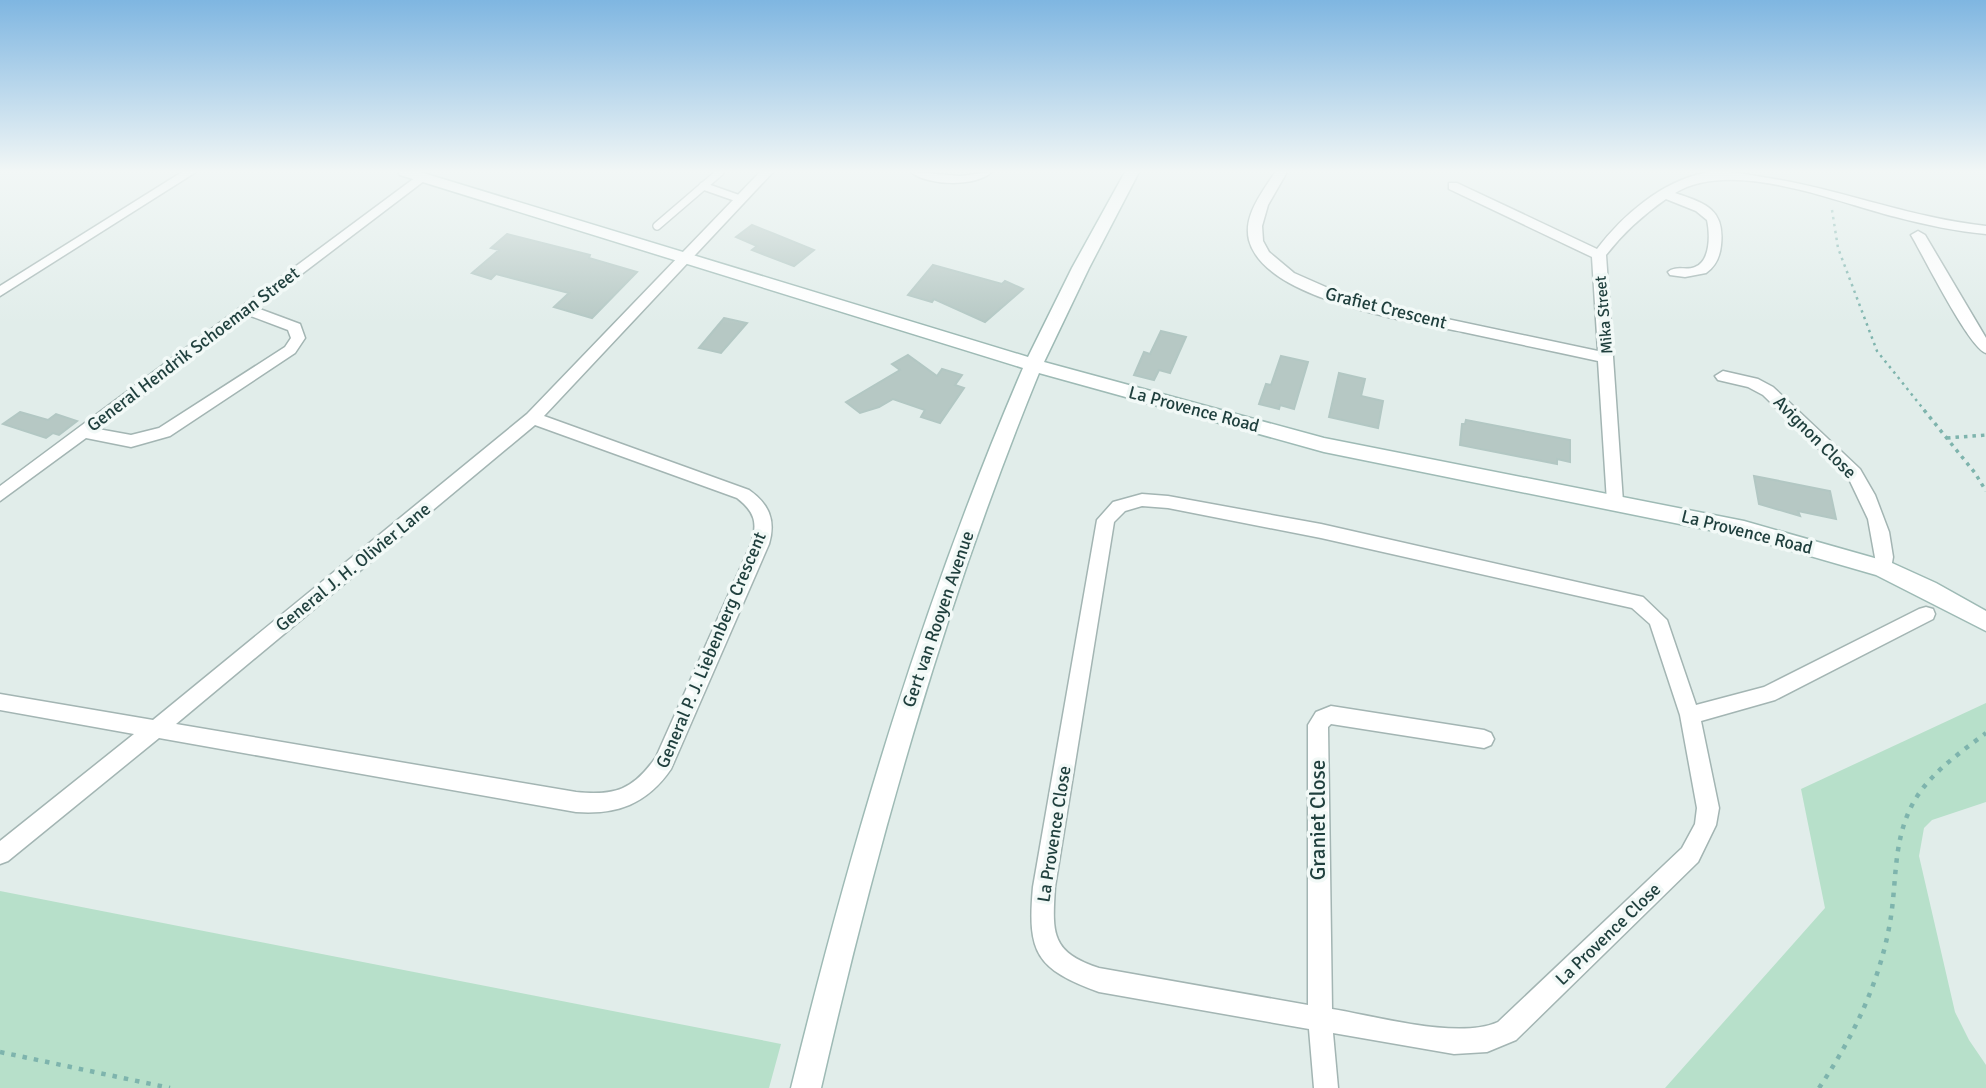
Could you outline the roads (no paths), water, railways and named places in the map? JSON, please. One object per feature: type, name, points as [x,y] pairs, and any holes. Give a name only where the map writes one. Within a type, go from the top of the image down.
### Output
[{"type":"street","points":[[0,292],[110,223]]},
{"type":"street","name":"General Hendrik Schoeman Street","points":[[0,495],[246,309],[353,223]]},
{"type":"street","name":"La Provence Road","points":[[569,223],[1033,365],[1324,445],[1744,529],[1884,569],[1928,589],[1986,622]]},
{"type":"street","name":"General J. H. Olivier Lane","points":[[0,854],[157,729],[533,418],[718,223]]},
{"type":"street","name":"Gert van Rooyen Avenue","points":[[806,1088],[838,955],[897,741],[956,560],[1033,365],[1106,223]]},
{"type":"street","name":"Grafiet Crescent","points":[[1256,223],[1255,237],[1265,255],[1291,277],[1325,294],[1350,303],[1607,358]]},
{"type":"street","points":[[1531,223],[1599,255]]},
{"type":"street","name":"Mika Street","points":[[1615,502],[1599,255],[1607,243],[1631,223]]},
{"type":"street","points":[[1675,272],[1690,274],[1712,262],[1715,255],[1714,223]]},
{"type":"street","name":"Mika Street","points":[[1932,223],[1986,230]]},
{"type":"street","points":[[1918,235],[1974,333],[1986,348]]},
{"type":"street","points":[[83,432],[131,441],[163,432],[290,350],[298,338],[295,327],[246,309]]},
{"type":"street","name":"Avignon Close","points":[[1723,376],[1753,383],[1768,391],[1854,473],[1862,486],[1885,550],[1884,569]]},
{"type":"street","name":"General P. J. Liebenberg Crescent","points":[[157,729],[576,802],[612,803],[640,791],[656,775],[669,751],[760,544],[765,529],[764,517],[754,501],[744,494],[533,418]]},
{"type":"street","name":"La Provence Close","points":[[1142,500],[1168,502],[1402,548],[1637,602],[1658,620],[1690,715],[1708,807],[1705,825],[1690,855],[1507,1031],[1487,1040],[1454,1042],[1099,980],[1078,974],[1060,964],[1049,954],[1044,942],[1041,924],[1044,887],[1106,520],[1119,506],[1142,500]]},
{"type":"street","points":[[1690,715],[1768,694],[1926,614]]},
{"type":"street","points":[[0,702],[157,729]]},
{"type":"street","name":"Graniet Close","points":[[1326,1088],[1320,1018],[1318,725],[1323,718],[1331,715],[1484,739]]},
{"type":"lane","points":[[657,226],[661,223]]}]
